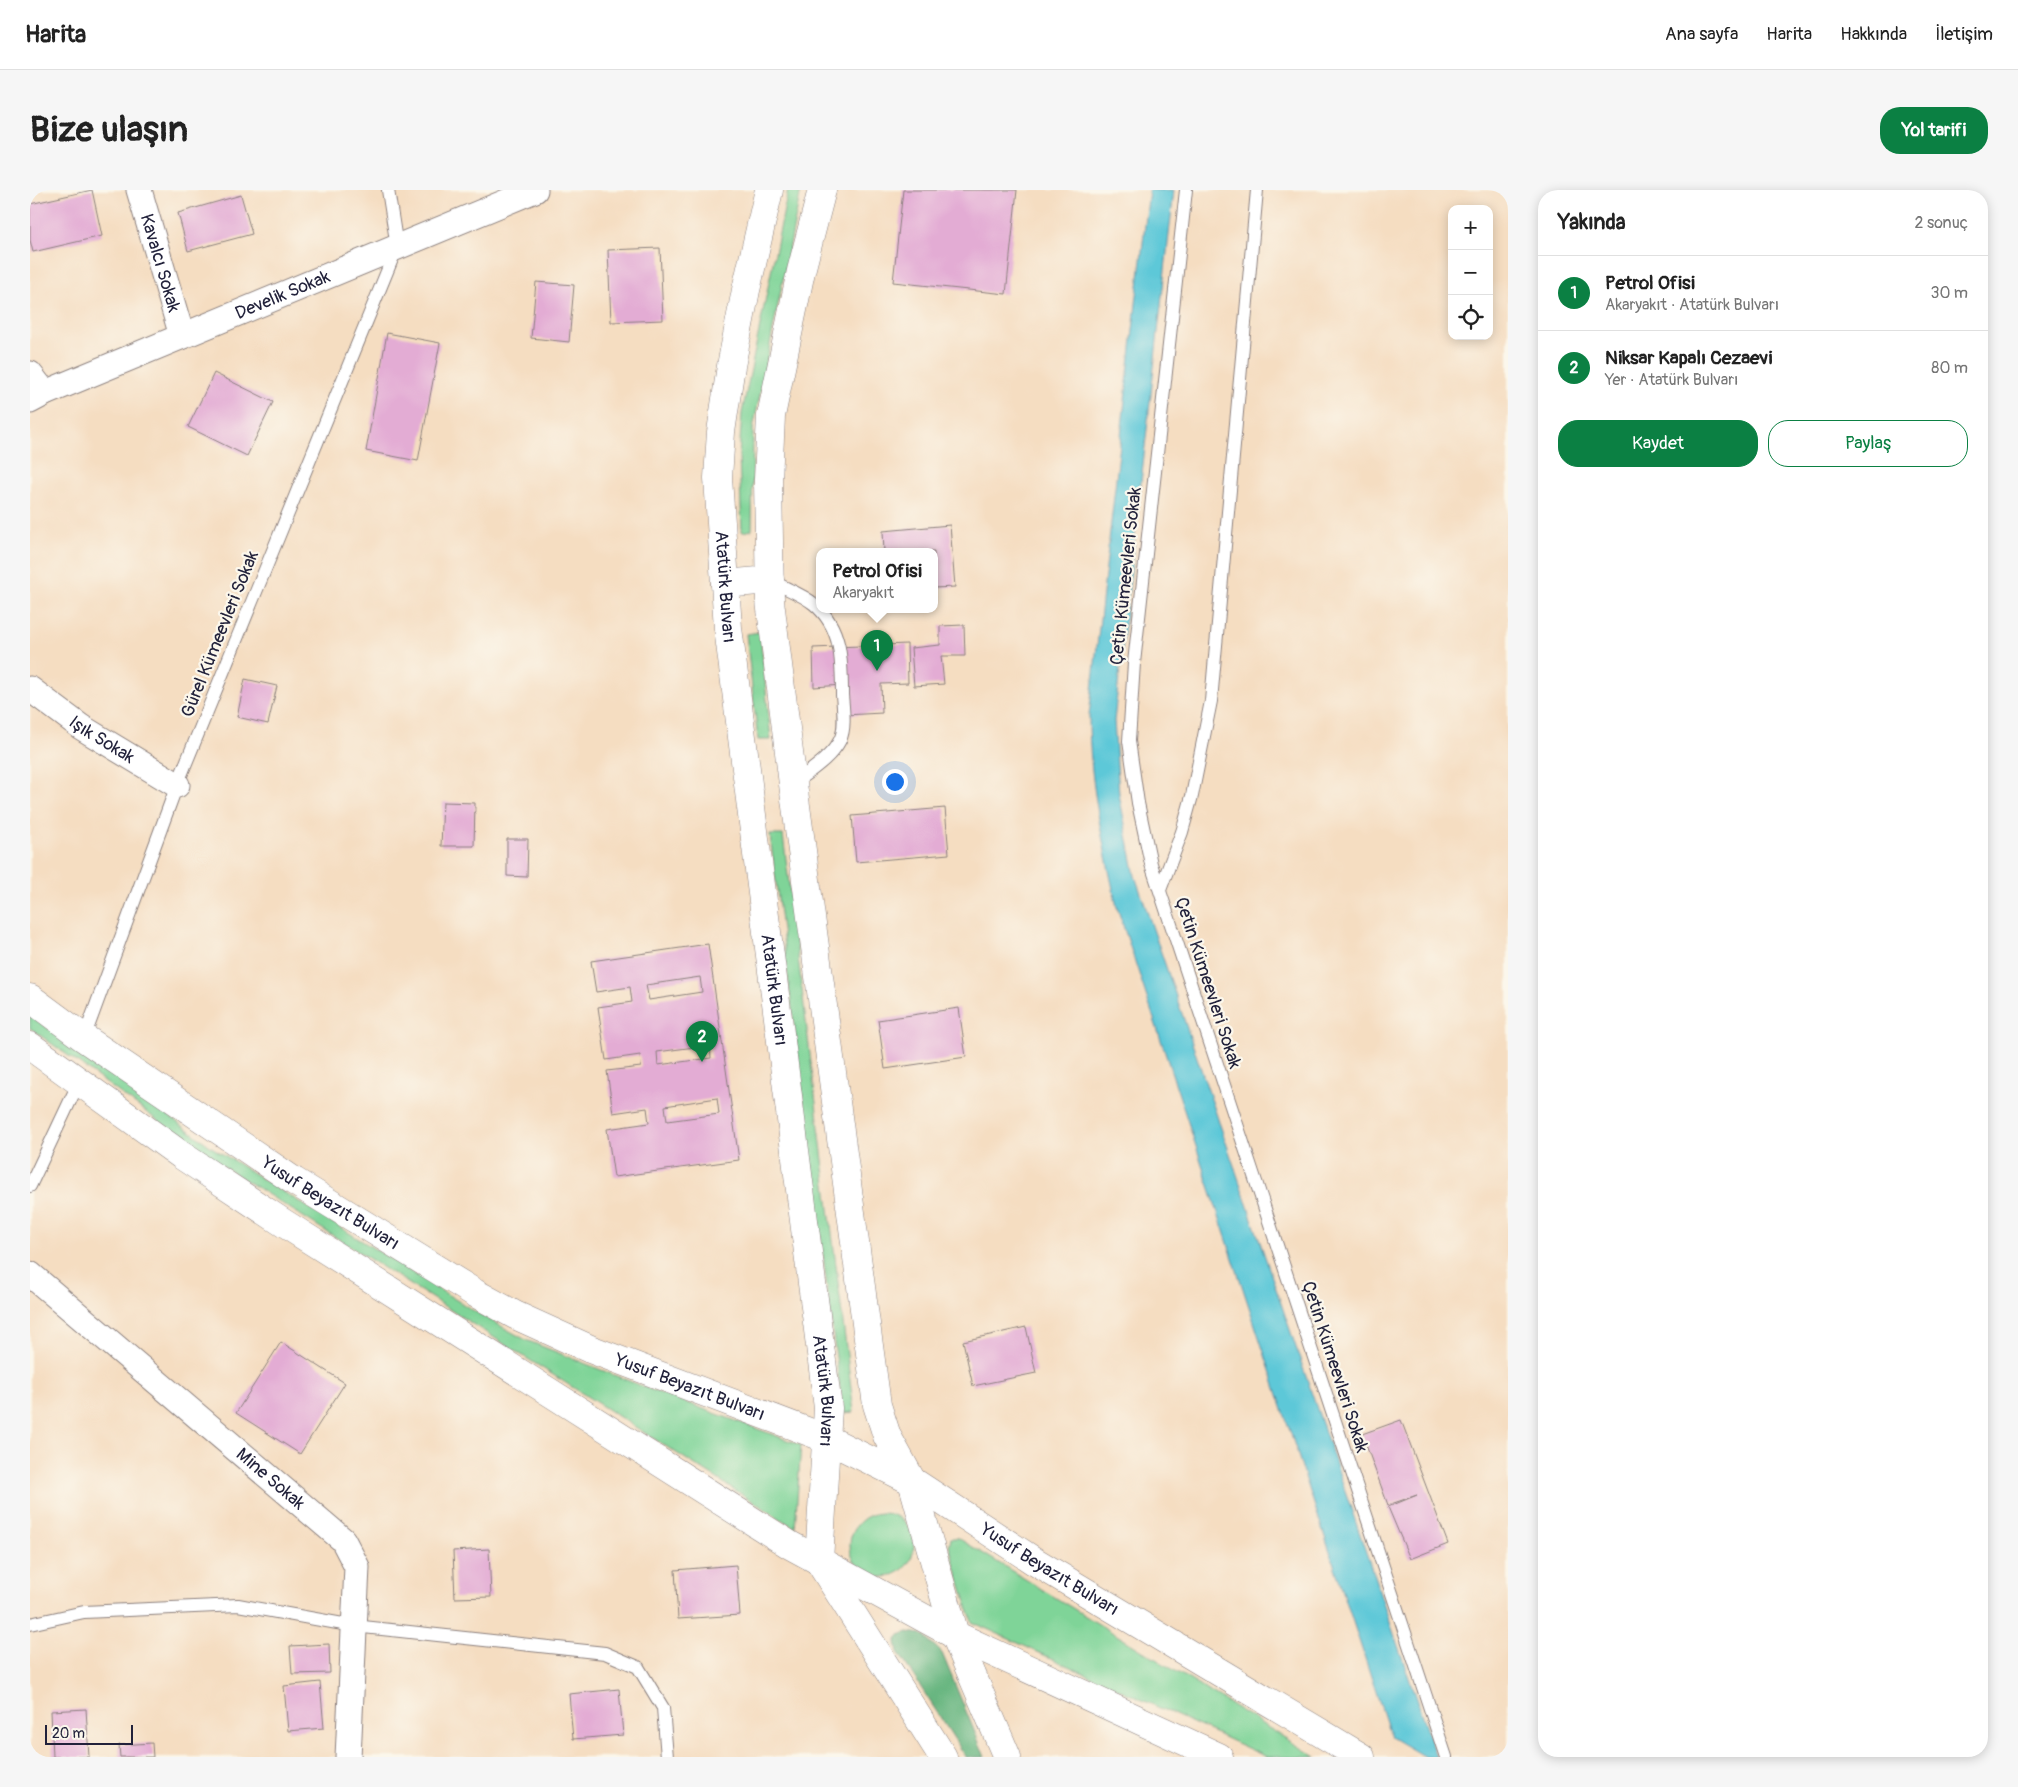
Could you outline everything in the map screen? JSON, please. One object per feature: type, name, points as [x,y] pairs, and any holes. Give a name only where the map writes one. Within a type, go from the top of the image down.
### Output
[{"type":"main road","name":"Atatürk Bulvarı","points":[[769,190],[746,290],[721,432],[718,478],[728,628],[828,1408],[819,1561]]},
{"type":"main road","points":[[822,190],[801,271],[771,416],[768,480],[770,601],[877,1405],[887,1436],[912,1481],[955,1635],[1007,1757]]},
{"type":"main road","points":[[725,584],[770,580]]},
{"type":"main road","points":[[750,788],[793,784]]},
{"type":"main road","name":"Yusuf Beyazıt Bulvarı","points":[[30,998],[84,1038],[294,1181],[399,1247],[515,1315],[590,1349],[825,1438],[912,1481],[1034,1561],[1361,1757]]},
{"type":"main road","points":[[30,1046],[282,1222],[754,1523],[819,1561],[955,1635],[1220,1757]]},
{"type":"main road","points":[[819,1561],[943,1757]]},
{"type":"street","name":"Kavalcı Sokak","points":[[139,190],[182,336]]},
{"type":"street","name":"Develik Sokak","points":[[35,389],[182,336],[535,190]]},
{"type":"street","name":"Işık Sokak","points":[[30,689],[81,726],[177,785]]},
{"type":"street","name":"Mine Sokak","points":[[30,1274],[343,1540],[357,1566],[348,1757]]},
{"type":"lane","points":[[388,190],[397,247]]},
{"type":"lane","name":"Çetin Kümeevleri Sokak","points":[[1186,190],[1134,663],[1129,741],[1138,803],[1151,864],[1446,1757]]},
{"type":"lane","points":[[1160,890],[1187,814],[1211,701],[1256,190]]},
{"type":"lane","name":"Gürel Kümeevleri Sokak","points":[[84,1038],[177,785],[397,247]]},
{"type":"lane","points":[[770,580],[816,605]]},
{"type":"lane","points":[[793,784],[827,756],[840,740],[843,726],[842,663],[838,637],[822,613]]},
{"type":"lane","points":[[30,1186],[79,1082]]},
{"type":"lane","points":[[30,1624],[84,1612],[238,1605],[354,1626],[605,1654],[638,1667],[663,1708],[667,1757]]},
{"type":"green space","points":[[788,190],[801,190],[753,429],[752,530],[742,532],[739,456],[742,413]]},
{"type":"green space","points":[[760,632],[771,740],[758,740],[746,634]]},
{"type":"green space","points":[[770,835],[783,835],[854,1412],[843,1413]]},
{"type":"green space","points":[[30,1015],[213,1148],[474,1311],[526,1340],[649,1389],[801,1445],[795,1528],[204,1154],[30,1028]]},
{"type":"green space","points":[[876,1513],[888,1513],[905,1522],[912,1533],[914,1545],[912,1557],[905,1568],[888,1577],[876,1577],[864,1572],[855,1563],[850,1551],[850,1539],[855,1527],[864,1518]]},
{"type":"green space","points":[[951,1538],[958,1538],[1316,1757],[1267,1757],[972,1622],[949,1546]]},
{"type":"green space","points":[[908,1632],[922,1634],[942,1653],[985,1757],[966,1757],[898,1652],[896,1642],[900,1635]]},
{"type":"water","points":[[1149,190],[1174,190],[1114,721],[1119,794],[1135,876],[1436,1757],[1425,1757],[1391,1737],[1117,907],[1102,836],[1091,764],[1089,716]]},
{"type":"building","points":[[92,190],[102,236],[33,252],[30,240],[30,204]]},
{"type":"building","points":[[903,190],[1017,190],[1006,294],[893,282]]},
{"type":"building","points":[[241,195],[252,234],[188,251],[178,213]]},
{"type":"building","points":[[660,248],[663,320],[611,322],[608,250]]},
{"type":"building","points":[[536,282],[574,285],[569,342],[531,338]]},
{"type":"building","points":[[387,333],[440,343],[418,461],[366,451]]},
{"type":"building","points":[[214,373],[273,402],[247,456],[188,427]]},
{"type":"building","points":[[950,525],[955,587],[938,588],[938,548],[884,548],[883,531]]},
{"type":"building","points":[[964,625],[965,656],[941,656],[944,684],[914,686],[911,648],[940,645],[940,626]]},
{"type":"building","points":[[907,644],[908,683],[881,684],[882,713],[845,715],[843,685],[814,687],[813,648]]},
{"type":"building","points":[[245,679],[277,686],[268,724],[237,717]]},
{"type":"building","points":[[443,802],[475,803],[474,846],[441,846]]},
{"type":"building","points":[[945,808],[949,854],[856,862],[852,816]]},
{"type":"building","points":[[507,839],[528,839],[527,877],[507,876]]},
{"type":"building","points":[[708,944],[739,1160],[614,1177],[607,1129],[649,1123],[647,1108],[613,1113],[607,1071],[641,1067],[640,1055],[606,1060],[598,1007],[632,1002],[630,987],[596,992],[591,961]],"holes":[[[700,977],[702,992],[649,1000],[646,985]],[[710,1045],[711,1058],[658,1065],[657,1052]],[[717,1098],[719,1114],[667,1121],[665,1106]]]},
{"type":"building","points":[[959,1008],[966,1057],[885,1069],[878,1020]]},
{"type":"building","points":[[1026,1327],[1036,1373],[973,1386],[963,1341]]},
{"type":"building","points":[[281,1342],[345,1383],[300,1454],[236,1413]]},
{"type":"building","points":[[1401,1420],[1448,1544],[1410,1559],[1388,1507],[1417,1495],[1388,1505],[1362,1434]]},
{"type":"building","points":[[489,1549],[491,1597],[455,1598],[453,1551]]},
{"type":"building","points":[[736,1565],[740,1615],[678,1619],[675,1570]]},
{"type":"building","points":[[329,1644],[330,1673],[292,1674],[290,1646]]},
{"type":"building","points":[[320,1682],[324,1728],[288,1731],[284,1686]]},
{"type":"building","points":[[619,1689],[623,1735],[573,1739],[569,1694]]},
{"type":"building","points":[[86,1709],[89,1757],[53,1757],[51,1711]]},
{"type":"building","points":[[152,1743],[153,1757],[120,1757],[119,1745]]},
{"type":"place","name":"Petrol Ofisi","points":[[877,671]]},
{"type":"place","name":"Niksar Kapalı Cezaevi","points":[[702,1062]]}]
